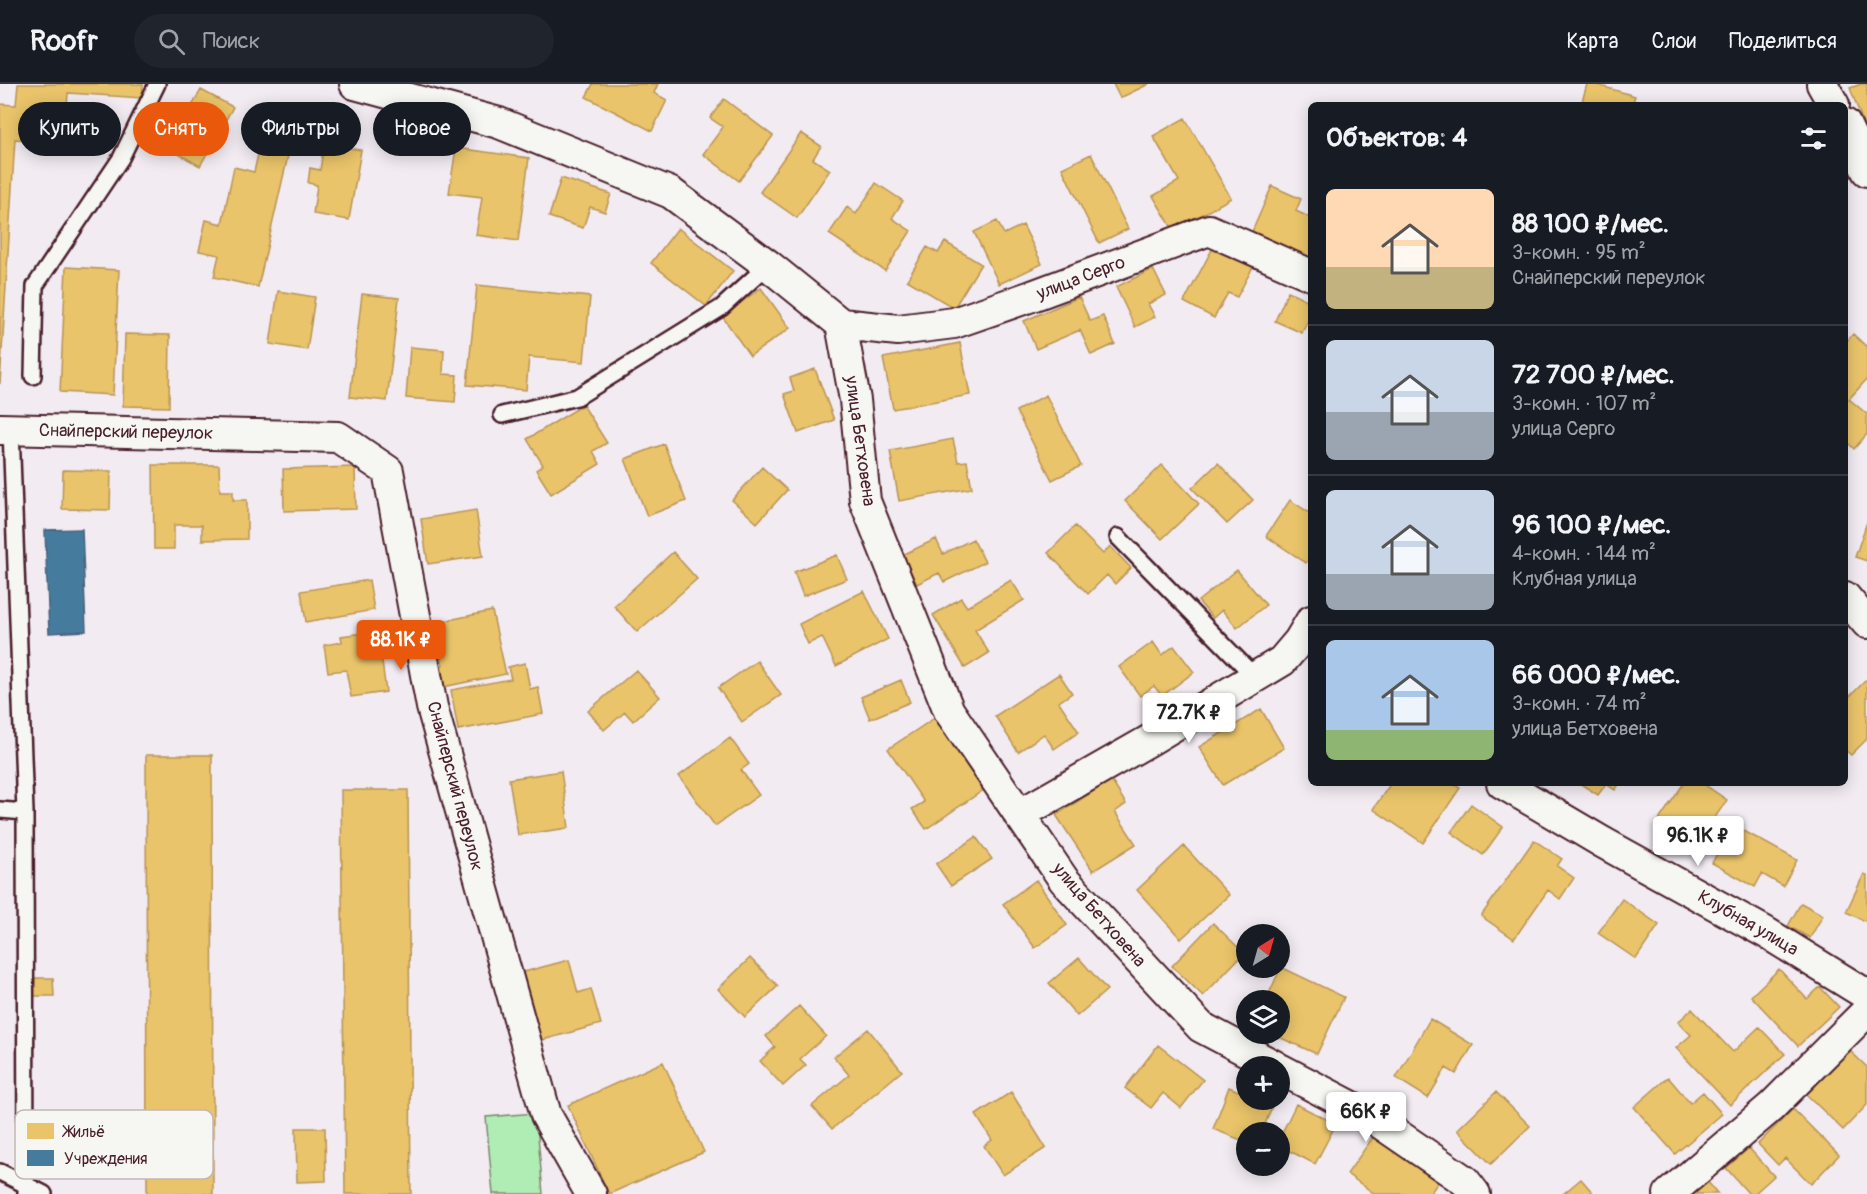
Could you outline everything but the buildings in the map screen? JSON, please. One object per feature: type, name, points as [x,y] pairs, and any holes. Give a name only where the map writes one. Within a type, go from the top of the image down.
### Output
[{"type":"street","points":[[355,84],[387,88],[499,123],[671,193],[768,265],[841,324]]},
{"type":"street","points":[[1822,84],[1832,102]]},
{"type":"street","points":[[1848,130],[1867,171]]},
{"type":"street","name":"улица Серго","points":[[841,324],[898,330],[954,323],[1032,297],[1209,230],[1308,274]]},
{"type":"street","name":"улица Бетховена","points":[[841,324],[855,400],[865,501],[949,711],[1064,880],[1201,1028],[1256,1056]]},
{"type":"street","name":"Снайперский переулок","points":[[6,429],[338,437],[388,471],[432,706],[546,1115],[591,1194]]},
{"type":"street","points":[[1848,592],[1867,596]]},
{"type":"street","points":[[1848,601],[1867,623]]},
{"type":"street","points":[[1019,814],[1150,740],[1282,661],[1307,638]]},
{"type":"street","name":"Клубная улица","points":[[1507,786],[1602,842],[1765,932],[1867,995]]},
{"type":"street","points":[[1669,1194],[1770,1107],[1867,1011]]},
{"type":"street","points":[[1290,1074],[1370,1116],[1465,1181],[1475,1194]]},
{"type":"lane","points":[[33,376],[35,286],[121,158],[157,84]]},
{"type":"lane","points":[[502,415],[577,397],[722,308],[768,265]]},
{"type":"lane","points":[[6,429],[26,812],[26,1110]]},
{"type":"lane","points":[[1118,537],[1255,677]]},
{"type":"lane","points":[[0,810],[26,812]]},
{"type":"lane","points":[[0,1172],[26,1190],[44,1194]]},
{"type":"green space","points":[[536,1113],[543,1194],[493,1194],[486,1117]]}]
